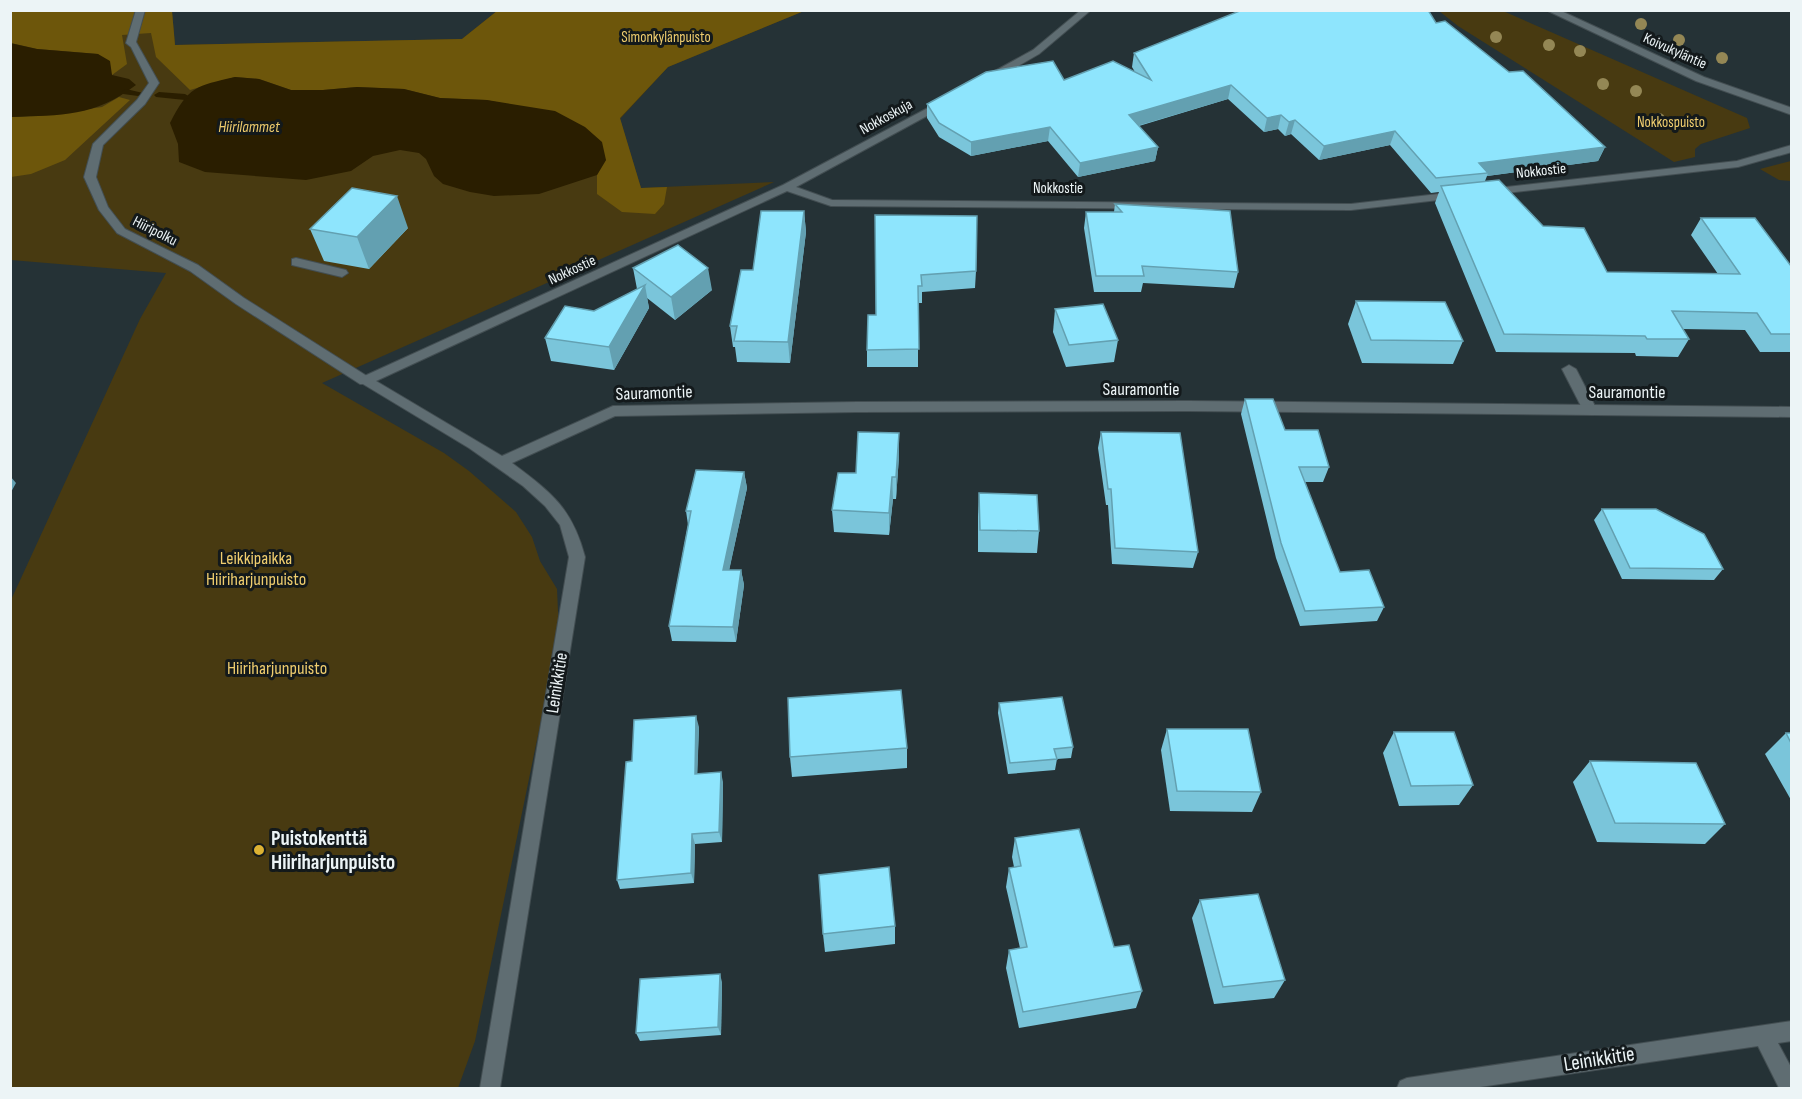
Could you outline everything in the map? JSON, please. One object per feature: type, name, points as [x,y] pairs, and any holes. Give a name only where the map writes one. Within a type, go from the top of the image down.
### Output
[{"type":"street","name":"Hiiripolku","points":[[141,10],[131,43],[135,45],[138,59],[149,70],[154,83],[141,102],[98,144],[90,177],[103,208],[121,231],[194,268],[240,301],[365,381]]},
{"type":"street","points":[[974,86],[1036,52],[1087,10]]},
{"type":"street","name":"Koivukyläntie","points":[[1550,10],[1700,79],[1791,112]]},
{"type":"street","name":"Nokkoskuja","points":[[787,187],[953,97]]},
{"type":"street","name":"Nokkostie","points":[[365,381],[787,187],[831,203],[1351,207],[1738,164],[1791,148]]},
{"type":"street","points":[[296,262],[342,273]]},
{"type":"street","points":[[1569,369],[1590,410]]},
{"type":"street","name":"Leinikkitie","points":[[365,381],[501,463],[540,493],[567,523],[578,557],[489,1089]]},
{"type":"street","name":"Sauramontie","points":[[501,463],[613,411],[1081,406],[1791,411]]},
{"type":"street","name":"Leinikkitie","points":[[1407,1089],[1791,1031]]},
{"type":"street","points":[[1763,1034],[1790,1089]]},
{"type":"green space","name":"Hiiriharjunpuisto","points":[[10,11],[172,11],[175,45],[462,39],[497,11],[804,11],[668,67],[620,119],[641,188],[774,182],[322,383],[444,453],[469,471],[516,512],[532,537],[540,561],[557,589],[559,633],[475,1041],[458,1088],[11,1088],[11,600],[140,319],[166,273],[11,260]]},
{"type":"green space","name":"Simonkylänpuisto","points":[[10,11],[172,11],[175,45],[462,39],[497,11],[804,11],[668,67],[620,118],[641,188],[667,187],[664,204],[655,214],[622,212],[597,194],[597,175],[606,160],[501,103],[440,98],[404,89],[357,87],[291,90],[259,79],[235,77],[190,90],[156,57],[151,33],[122,35],[127,64],[112,75],[98,54],[37,49],[11,43]]},
{"type":"green space","name":"Nokkospuisto","points":[[1439,11],[1503,11],[1747,118],[1750,128],[1701,144],[1695,149],[1695,157],[1674,162],[1458,26]]},
{"type":"green space","points":[[119,97],[130,100],[65,160],[31,174],[11,177],[10,117],[38,116],[102,107]]},
{"type":"green space","points":[[1791,161],[1791,181],[1779,180],[1760,169]]},
{"type":"water","points":[[10,43],[37,49],[98,54],[110,61],[112,75],[129,79],[136,85],[91,109],[62,114],[11,117]]},
{"type":"water","name":"Hiirilammet","points":[[235,77],[259,79],[291,90],[357,87],[404,89],[440,98],[487,100],[555,111],[585,127],[602,142],[606,160],[597,175],[539,194],[494,196],[443,184],[434,176],[426,159],[419,153],[400,150],[373,156],[351,171],[306,180],[205,172],[179,162],[178,144],[170,123],[183,101],[202,86]]},
{"type":"building","points":[[1242,10],[1428,10],[1436,23],[1445,21],[1509,72],[1523,71],[1605,147],[1479,163],[1488,173],[1436,178],[1395,131],[1324,146],[1295,120],[1289,122],[1281,115],[1267,118],[1231,85],[1129,115],[1158,147],[1080,163],[1050,127],[971,142],[939,123],[927,104],[986,72],[1053,61],[1064,80],[1113,61],[1151,80],[1134,53]]},
{"type":"building","points":[[1499,180],[1543,226],[1584,228],[1607,272],[1740,274],[1701,218],[1755,218],[1791,266],[1791,334],[1771,334],[1757,313],[1672,311],[1689,339],[1647,339],[1645,336],[1504,334],[1441,186]]},
{"type":"building","points":[[352,188],[397,196],[357,237],[310,229]]},
{"type":"building","points":[[1115,204],[1230,211],[1238,272],[1142,266],[1144,276],[1096,276],[1086,212],[1122,212]]},
{"type":"building","points":[[761,211],[804,211],[788,342],[734,341],[737,326],[730,326],[741,270],[753,270]]},
{"type":"building","points":[[875,215],[977,216],[976,271],[921,275],[922,286],[918,286],[919,349],[867,350],[868,315],[876,315]]},
{"type":"building","points":[[678,245],[708,268],[671,297],[633,268]]},
{"type":"building","points":[[645,285],[609,347],[545,338],[565,306],[594,311]]},
{"type":"building","points":[[1356,301],[1445,302],[1463,341],[1371,340]]},
{"type":"building","points":[[1103,304],[1118,340],[1069,345],[1055,309]]},
{"type":"building","points":[[1245,399],[1273,399],[1285,430],[1318,430],[1329,467],[1299,467],[1340,572],[1369,570],[1384,607],[1305,611],[1281,543]]},
{"type":"building","points":[[858,432],[899,433],[896,477],[892,477],[889,513],[832,510],[838,473],[856,473]]},
{"type":"building","points":[[1101,432],[1180,433],[1198,552],[1115,548],[1111,489],[1108,489]]},
{"type":"building","points":[[696,470],[744,472],[723,570],[741,570],[733,627],[669,626],[691,511],[686,511]]},
{"type":"building","points":[[979,493],[1037,495],[1039,531],[980,530]]},
{"type":"building","points":[[1602,509],[1656,509],[1704,534],[1723,569],[1630,568]]},
{"type":"building","points":[[901,690],[907,748],[790,757],[788,698]]},
{"type":"building","points":[[1062,697],[1073,747],[1054,749],[1057,759],[1010,763],[999,703]]},
{"type":"building","points":[[696,716],[695,774],[721,772],[719,832],[692,834],[691,873],[617,880],[626,762],[632,761],[634,720]]},
{"type":"building","points":[[1167,729],[1248,729],[1261,792],[1177,791]]},
{"type":"building","points":[[1394,732],[1454,732],[1473,785],[1411,786]]},
{"type":"building","points":[[1786,733],[1791,733],[1791,743]]},
{"type":"building","points":[[1590,761],[1696,763],[1725,824],[1615,823]]},
{"type":"building","points":[[1079,829],[1114,947],[1129,945],[1142,991],[1023,1012],[1009,950],[1027,947],[1009,868],[1021,866],[1015,838]]},
{"type":"building","points":[[889,867],[895,926],[823,934],[819,875]]},
{"type":"building","points":[[1258,894],[1285,980],[1223,987],[1200,900]]},
{"type":"building","points":[[720,974],[718,1027],[636,1033],[640,979]]},
{"type":"waterway","points":[[126,92],[138,93]]},
{"type":"waterway","points":[[159,95],[185,97]]},
{"type":"place","name":"Puistokenttä Hiiriharjunpuisto","points":[[259,850]]},
{"type":"park label","name":"Leikkipaikka Hiiriharjunpuisto","points":[[256,568]]}]
